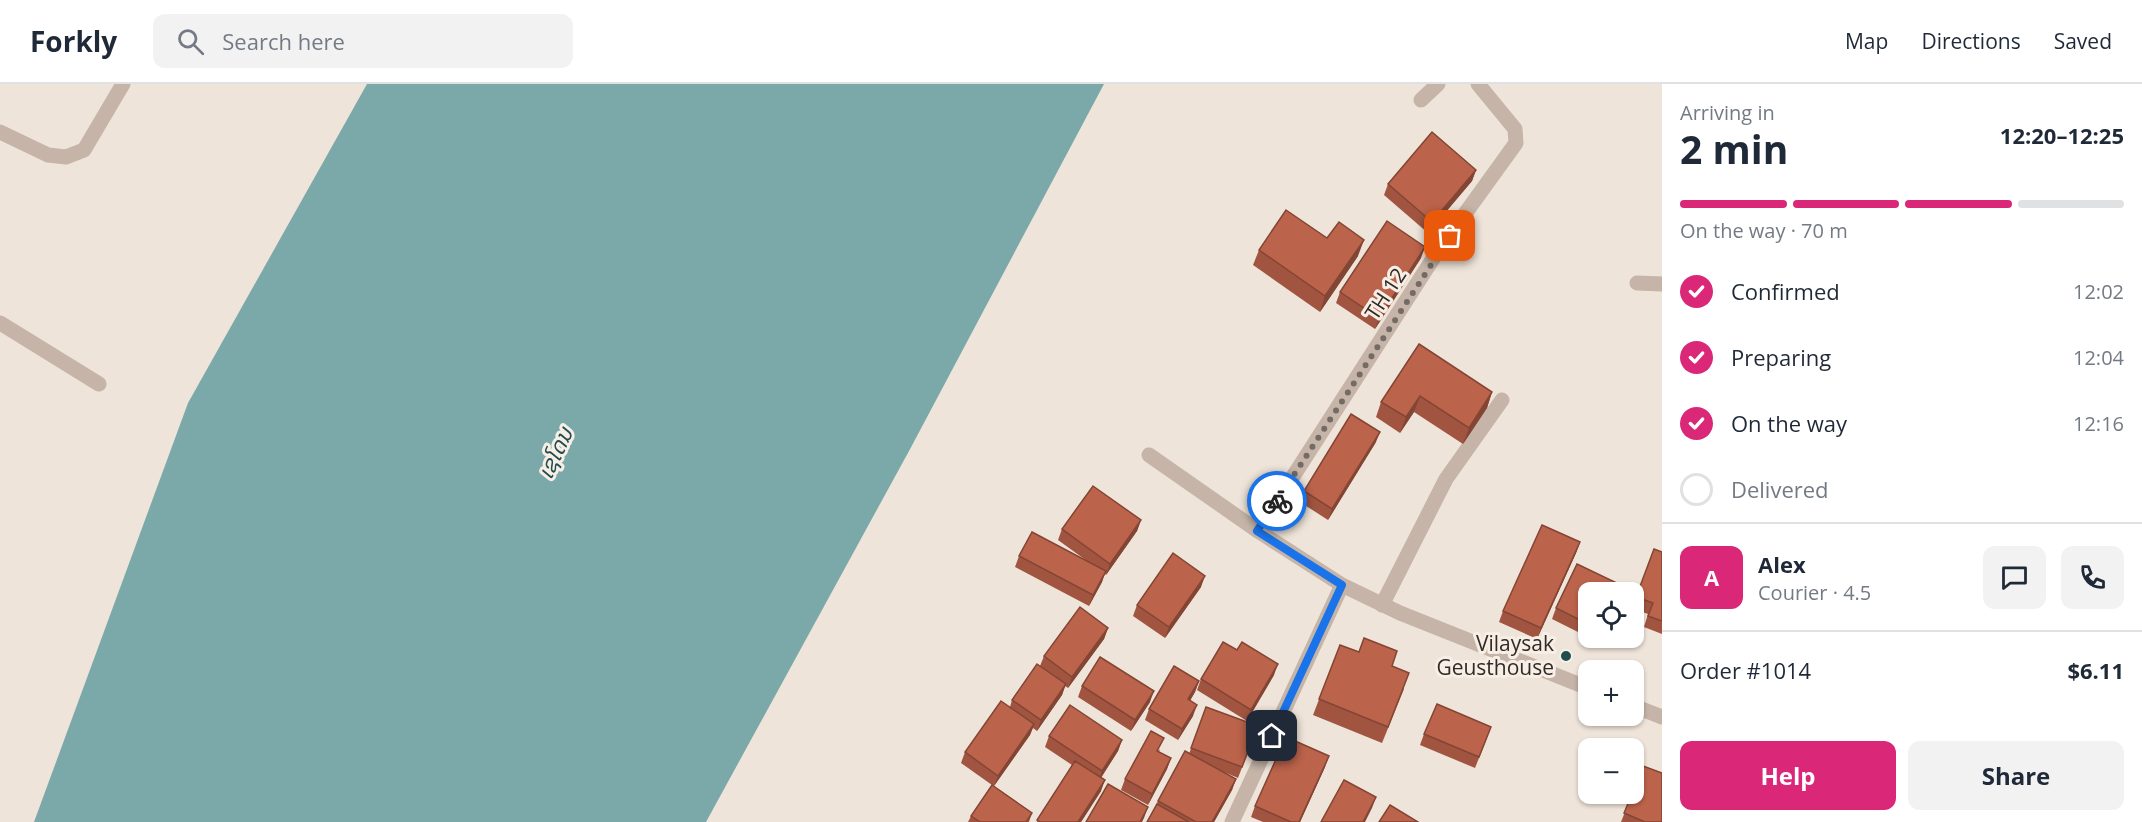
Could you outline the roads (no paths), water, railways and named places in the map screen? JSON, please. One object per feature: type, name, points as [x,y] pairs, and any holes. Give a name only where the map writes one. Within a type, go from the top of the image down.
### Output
[{"type":"street","points":[[0,132],[48,155],[66,157],[84,150],[123,84]]},
{"type":"street","points":[[1421,100],[1438,84]]},
{"type":"street","name":"TH 12","points":[[1257,531],[1436,254],[1516,143],[1515,129],[1478,84]]},
{"type":"street","points":[[1637,283],[1662,284]]},
{"type":"street","points":[[0,323],[99,384]]},
{"type":"street","points":[[1382,605],[1446,479],[1502,400]]},
{"type":"street","points":[[1149,455],[1257,531],[1342,585],[1382,605],[1578,684]]},
{"type":"street","points":[[1232,822],[1342,585]]},
{"type":"street","points":[[1644,710],[1662,717]]},
{"type":"water","name":"ເຊໂດນ","points":[[367,84],[1104,84],[909,451],[706,822],[34,822],[188,403]]},
{"type":"place","name":"Vilaysak Geusthouse","points":[[1566,656]]}]
